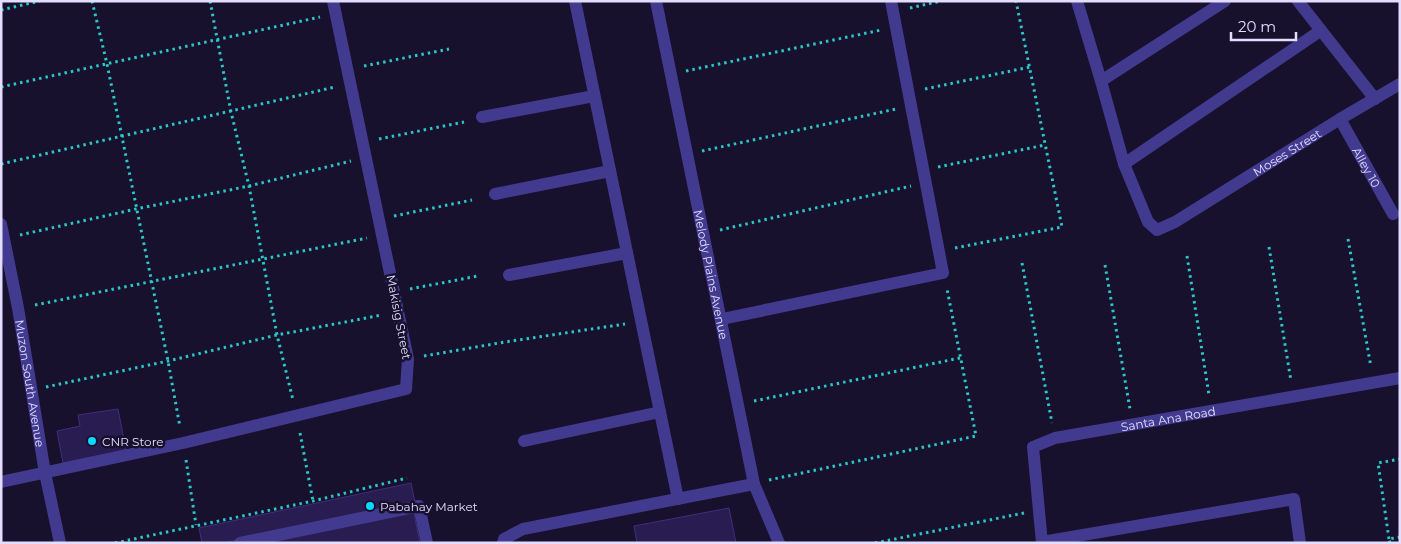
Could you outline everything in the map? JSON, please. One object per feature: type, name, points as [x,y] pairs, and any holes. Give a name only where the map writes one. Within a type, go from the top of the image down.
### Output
[{"type":"street","name":"Makisig Street","points":[[1,482],[183,443],[406,389],[408,359],[333,1]]},
{"type":"street","points":[[575,1],[678,498]]},
{"type":"street","name":"Melody Plains Avenue","points":[[656,1],[754,484],[779,543]]},
{"type":"street","points":[[1077,1],[1124,164],[1320,31]]},
{"type":"street","points":[[1101,81],[1224,1]]},
{"type":"street","points":[[1298,1],[1375,99]]},
{"type":"street","points":[[722,319],[944,273],[892,7]]},
{"type":"street","name":"Moses Street","points":[[1124,164],[1148,222],[1157,230],[1175,222],[1340,119],[1400,84]]},
{"type":"street","points":[[482,117],[594,96]]},
{"type":"street","name":"Alley 10","points":[[1340,119],[1393,214]]},
{"type":"street","points":[[495,194],[610,171]]},
{"type":"street","name":"Muzon South Avenue","points":[[1,224],[18,308],[45,473],[60,543]]},
{"type":"street","points":[[509,275],[627,253]]},
{"type":"street","name":"Santa Ana Road","points":[[1042,542],[1033,446],[1055,438],[1400,378]]},
{"type":"street","points":[[524,441],[660,412]]},
{"type":"street","points":[[503,543],[504,539],[523,529],[754,484]]},
{"type":"street","points":[[1042,542],[1294,499],[1300,543]]},
{"type":"street","points":[[240,543],[419,506],[427,543]]},
{"type":"path","points":[[1,10],[40,1]]},
{"type":"path","points":[[92,1],[107,64],[168,361],[196,525]]},
{"type":"path","points":[[210,1],[231,112],[249,186],[277,335],[313,500]]},
{"type":"path","points":[[892,7],[941,1]]},
{"type":"path","points":[[939,251],[1062,227],[1016,1]]},
{"type":"path","points":[[1,87],[335,14]]},
{"type":"path","points":[[672,74],[896,27]]},
{"type":"path","points":[[347,70],[449,49]]},
{"type":"path","points":[[909,92],[1030,67]]},
{"type":"path","points":[[1,164],[350,84]]},
{"type":"path","points":[[688,154],[911,106]]},
{"type":"path","points":[[363,143],[464,122]]},
{"type":"path","points":[[704,234],[1045,145]]},
{"type":"path","points":[[4,238],[249,186],[366,158]]},
{"type":"path","points":[[379,220],[472,200]]},
{"type":"path","points":[[18,308],[382,235]]},
{"type":"path","points":[[1348,239],[1373,383]]},
{"type":"path","points":[[1269,247],[1293,397]]},
{"type":"path","points":[[1186,256],[1212,411]]},
{"type":"path","points":[[1022,263],[1055,438]]},
{"type":"path","points":[[1105,266],[1133,425]]},
{"type":"path","points":[[754,484],[976,436],[944,273]]},
{"type":"path","points":[[394,292],[478,276]]},
{"type":"path","points":[[31,390],[168,361],[277,335],[398,312]]},
{"type":"path","points":[[408,359],[504,342],[641,322]]},
{"type":"path","points":[[738,404],[960,358]]},
{"type":"path","points":[[1400,459],[1378,463],[1389,541],[1400,537]]},
{"type":"path","points":[[115,543],[407,478]]},
{"type":"path","points":[[875,543],[1039,510]]},
{"type":"building","name":"CNR Store","points":[[118,409],[126,450],[63,463],[57,431],[80,426],[78,415]]},
{"type":"building","points":[[411,483],[415,503],[223,543],[202,543],[199,528]]},
{"type":"building","points":[[729,508],[736,543],[637,543],[634,526]]},
{"type":"building","points":[[413,509],[420,543],[257,543]]},
{"type":"place","name":"CNR Store","points":[[92,441]]},
{"type":"place","name":"Pabahay Market","points":[[370,506]]}]
